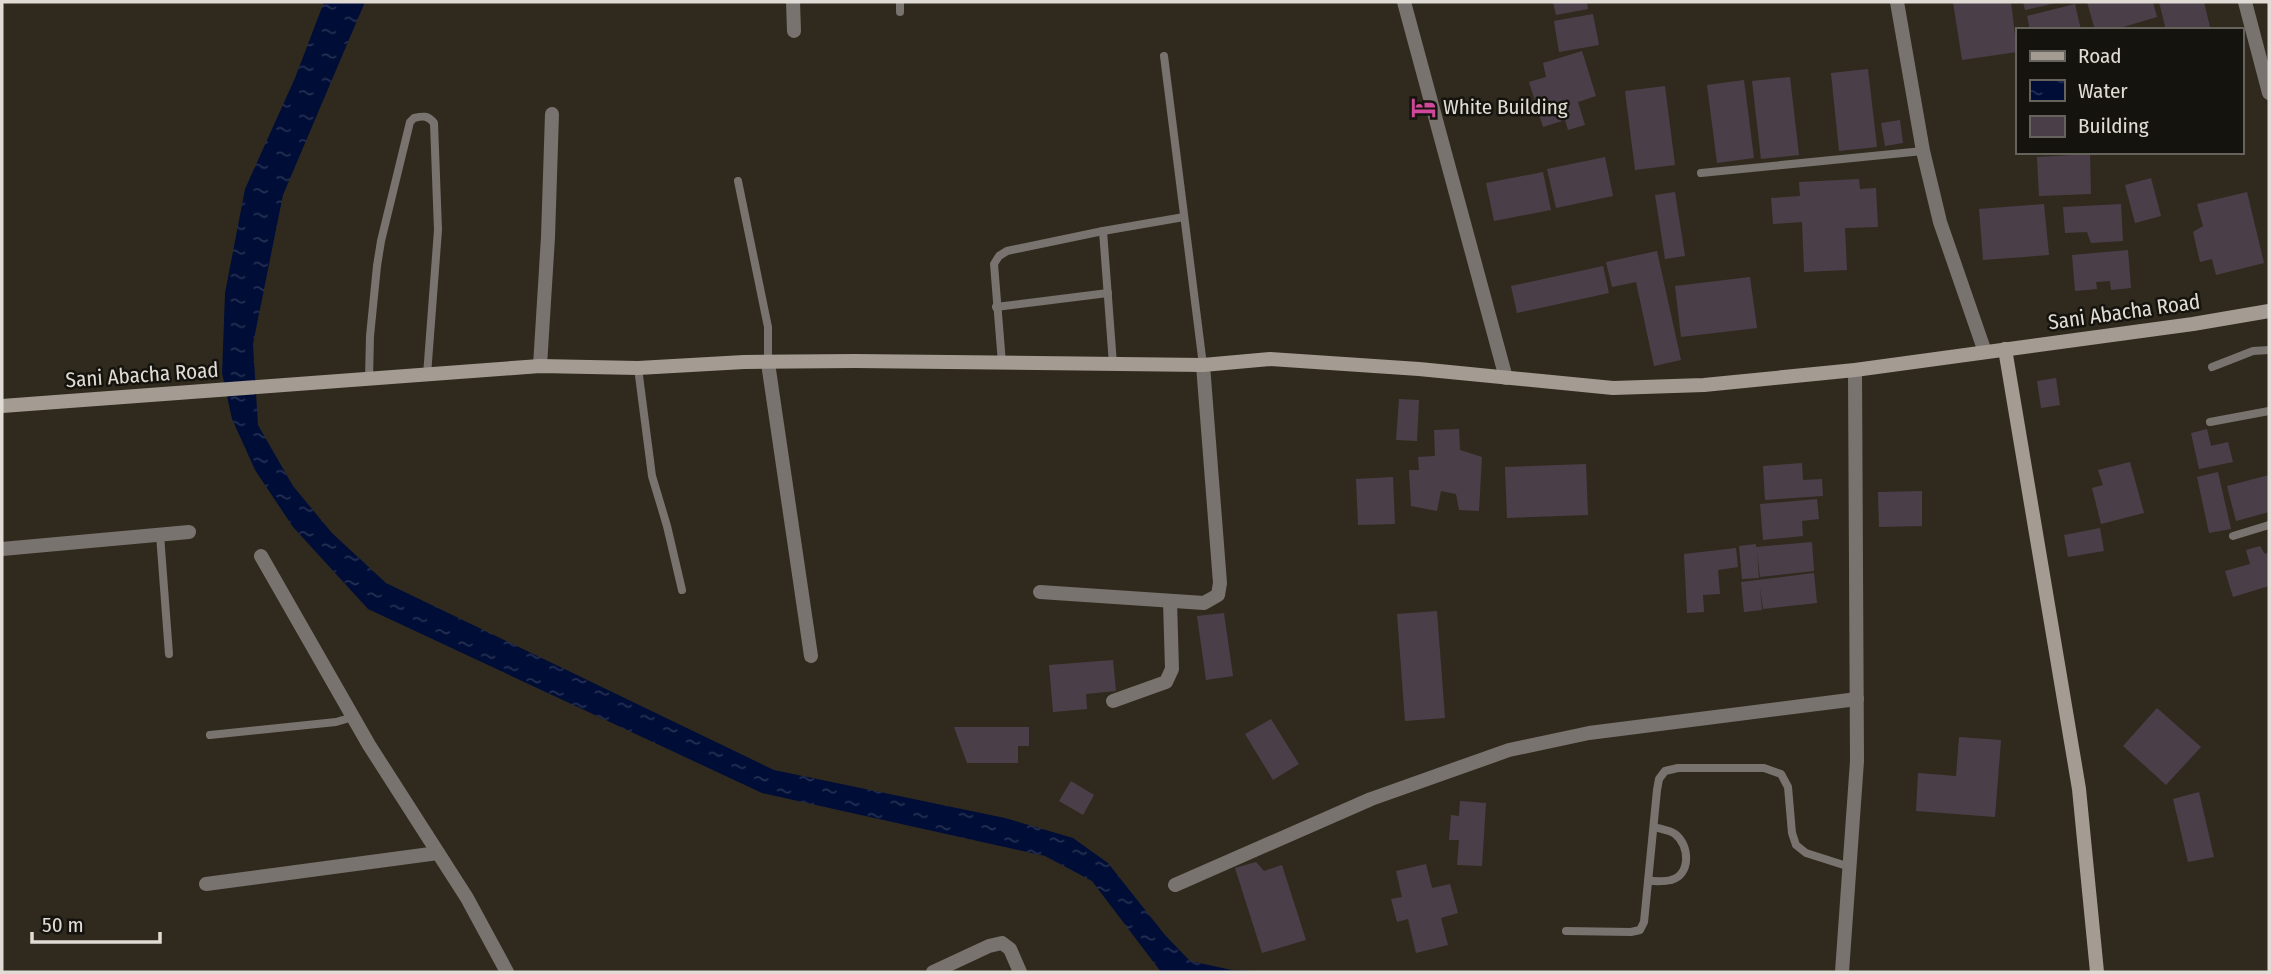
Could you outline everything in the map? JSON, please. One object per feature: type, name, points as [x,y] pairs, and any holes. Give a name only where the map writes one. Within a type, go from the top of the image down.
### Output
[{"type":"street","points":[[793,2],[794,32]]},
{"type":"street","points":[[1404,2],[1506,378]]},
{"type":"street","points":[[1897,2],[1923,151],[1940,222],[1985,352]]},
{"type":"street","points":[[2245,2],[2269,93]]},
{"type":"street","points":[[540,366],[552,114]]},
{"type":"street","name":"Sani Abacha Road","points":[[2,406],[540,366],[638,368],[744,362],[1203,365],[1270,359],[1406,368],[1613,388],[1704,385],[1855,370],[2193,324],[2269,311]]},
{"type":"street","points":[[2005,349],[2079,789],[2097,972]]},
{"type":"street","points":[[768,363],[811,656]]},
{"type":"street","points":[[1040,592],[1204,603],[1218,595],[1220,583],[1203,365]]},
{"type":"street","points":[[1842,972],[1857,761],[1855,370]]},
{"type":"street","points":[[2,549],[189,532]]},
{"type":"street","points":[[261,556],[353,717],[467,898],[507,972]]},
{"type":"street","points":[[1113,701],[1166,682],[1172,669],[1170,601]]},
{"type":"street","points":[[1175,885],[1371,799],[1508,750],[1589,733],[1857,699]]},
{"type":"street","points":[[206,884],[438,853]]},
{"type":"street","points":[[933,972],[989,946],[1002,943],[1010,949],[1020,972]]},
{"type":"lane","points":[[900,2],[900,12]]},
{"type":"lane","points":[[1164,56],[1203,365]]},
{"type":"lane","points":[[369,379],[370,335],[381,241],[410,122],[414,118],[424,116],[434,123],[438,230],[427,374]]},
{"type":"lane","points":[[1702,173],[1923,151]]},
{"type":"lane","points":[[738,181],[768,327],[768,363]]},
{"type":"lane","points":[[1002,363],[994,264],[999,256],[1007,251],[1184,217]]},
{"type":"lane","points":[[1103,231],[1114,364]]},
{"type":"lane","points":[[996,307],[1108,293]]},
{"type":"lane","points":[[2212,367],[2253,351],[2269,350]]},
{"type":"lane","points":[[638,368],[652,476],[682,590]]},
{"type":"lane","points":[[2210,422],[2269,411]]},
{"type":"lane","points":[[2233,536],[2269,525]]},
{"type":"lane","points":[[160,535],[169,654]]},
{"type":"lane","points":[[209,734],[336,722],[353,717]]},
{"type":"lane","points":[[1566,931],[1640,930],[1644,922],[1659,779],[1665,771],[1678,768],[1763,768],[1781,774],[1788,787],[1792,833],[1796,845],[1806,853],[1850,867]]},
{"type":"lane","points":[[1648,881],[1672,880],[1683,873],[1686,861],[1685,849],[1679,838],[1673,832],[1654,827]]},
{"type":"water","points":[[324,2],[365,2],[283,195],[253,344],[258,425],[293,486],[332,533],[386,583],[774,770],[1005,818],[1073,838],[1108,863],[1165,935],[1190,961],[1232,970],[1282,972],[1161,972],[1092,881],[1045,856],[762,793],[368,609],[293,527],[255,470],[232,419],[222,373],[225,293],[245,189],[295,78]]},
{"type":"building","points":[[1553,2],[1587,2],[1588,9],[1556,15]]},
{"type":"building","points":[[1953,2],[2011,2],[2016,52],[1962,60]]},
{"type":"building","points":[[2023,2],[2056,2],[2056,3],[2025,10]]},
{"type":"building","points":[[2087,2],[2153,2],[2157,17],[2120,28],[2094,28]]},
{"type":"building","points":[[2159,2],[2204,2],[2210,27],[2166,28]]},
{"type":"building","points":[[2075,4],[2081,28],[2030,28],[2027,16]]},
{"type":"building","points":[[1593,14],[1599,45],[1559,52],[1554,21]]},
{"type":"building","points":[[1582,51],[1596,96],[1578,102],[1585,125],[1568,130],[1565,120],[1543,127],[1529,82],[1546,77],[1543,63]]},
{"type":"building","points":[[1868,69],[1877,147],[1839,151],[1831,73]]},
{"type":"building","points":[[1790,77],[1799,155],[1761,159],[1752,81]]},
{"type":"building","points":[[1744,80],[1754,158],[1717,163],[1707,85]]},
{"type":"building","points":[[1665,86],[1675,165],[1635,170],[1625,91]]},
{"type":"building","points":[[1900,120],[1903,143],[1885,146],[1881,123]]},
{"type":"building","points":[[2090,154],[2091,194],[2039,196],[2037,157]]},
{"type":"building","points":[[1605,157],[1613,196],[1556,208],[1547,169]]},
{"type":"building","points":[[1543,172],[1551,210],[1494,221],[1486,183]]},
{"type":"building","points":[[2151,178],[2161,216],[2135,223],[2125,185]]},
{"type":"building","points":[[1859,179],[1860,189],[1876,188],[1878,227],[1845,228],[1847,270],[1804,272],[1802,222],[1773,224],[1771,198],[1800,196],[1799,182]]},
{"type":"building","points":[[1675,192],[1685,256],[1665,259],[1655,195]]},
{"type":"building","points":[[2247,192],[2264,263],[2216,275],[2212,259],[2200,262],[2193,232],[2203,226],[2197,204]]},
{"type":"building","points":[[2044,204],[2049,255],[1983,260],[1979,209]]},
{"type":"building","points":[[2121,204],[2123,241],[2091,243],[2087,232],[2065,233],[2063,207]]},
{"type":"building","points":[[2128,250],[2131,288],[2111,290],[2110,281],[2096,282],[2097,289],[2075,291],[2072,255]]},
{"type":"building","points":[[1657,251],[1681,360],[1654,366],[1636,282],[1612,287],[1606,262]]},
{"type":"building","points":[[1603,266],[1609,293],[1517,313],[1511,286]]},
{"type":"building","points":[[1750,277],[1757,328],[1681,337],[1675,286]]},
{"type":"building","points":[[2056,378],[2060,405],[2041,408],[2037,381]]},
{"type":"building","points":[[1399,399],[1419,400],[1417,441],[1396,440]]},
{"type":"building","points":[[1459,429],[1460,450],[1482,457],[1479,511],[1459,510],[1456,494],[1441,491],[1437,511],[1411,506],[1409,470],[1419,470],[1418,457],[1435,456],[1434,430]]},
{"type":"building","points":[[2207,429],[2211,446],[2228,442],[2233,462],[2199,469],[2191,433]]},
{"type":"building","points":[[2130,462],[2144,513],[2101,524],[2092,488],[2103,485],[2098,470]]},
{"type":"building","points":[[1802,463],[1803,480],[1822,479],[1823,496],[1765,500],[1763,466]]},
{"type":"building","points":[[1586,464],[1588,515],[1507,518],[1505,467]]},
{"type":"building","points":[[2218,472],[2231,529],[2209,533],[2197,477]]},
{"type":"building","points":[[2269,475],[2269,512],[2236,521],[2227,486]]},
{"type":"building","points":[[1393,477],[1395,524],[1358,525],[1356,479]]},
{"type":"building","points":[[1922,491],[1922,526],[1879,527],[1878,492]]},
{"type":"building","points":[[1817,499],[1819,519],[1802,521],[1803,536],[1763,540],[1760,504]]},
{"type":"building","points":[[2100,528],[2104,551],[2068,557],[2064,535]]},
{"type":"building","points":[[1812,542],[1814,571],[1760,577],[1757,552],[1759,578],[1742,579],[1739,546]]},
{"type":"building","points":[[2260,546],[2265,554],[2269,552],[2269,586],[2233,597],[2225,571],[2250,564],[2246,550]]},
{"type":"building","points":[[1736,548],[1738,567],[1718,570],[1720,594],[1703,595],[1704,612],[1687,613],[1684,554]]},
{"type":"building","points":[[1814,573],[1817,603],[1763,609],[1760,587],[1762,610],[1744,612],[1741,582]]},
{"type":"building","points":[[1437,611],[1445,718],[1405,721],[1397,614]]},
{"type":"building","points":[[1224,613],[1233,676],[1206,680],[1197,616]]},
{"type":"building","points":[[1113,660],[1116,691],[1086,694],[1087,709],[1053,712],[1049,665]]},
{"type":"building","points":[[2157,708],[2201,747],[2166,785],[2123,746]]},
{"type":"building","points":[[1271,719],[1299,764],[1273,780],[1245,734]]},
{"type":"building","points":[[954,727],[1029,727],[1029,746],[1018,746],[1018,763],[967,763]]},
{"type":"building","points":[[1959,737],[2001,740],[1995,817],[1916,811],[1918,773],[1956,776]]},
{"type":"building","points":[[1071,781],[1094,795],[1083,815],[1059,801]]},
{"type":"building","points":[[2199,792],[2214,857],[2188,862],[2173,799]]},
{"type":"building","points":[[1460,801],[1486,803],[1482,866],[1457,865],[1459,840],[1449,840],[1451,815],[1459,816]]},
{"type":"building","points":[[1256,862],[1264,871],[1282,865],[1306,940],[1262,953],[1235,868]]},
{"type":"building","points":[[1426,864],[1432,888],[1450,884],[1458,913],[1441,918],[1448,945],[1416,953],[1408,919],[1397,922],[1391,899],[1402,897],[1396,871]]},
{"type":"place","name":"White Building","points":[[1423,107]]}]
